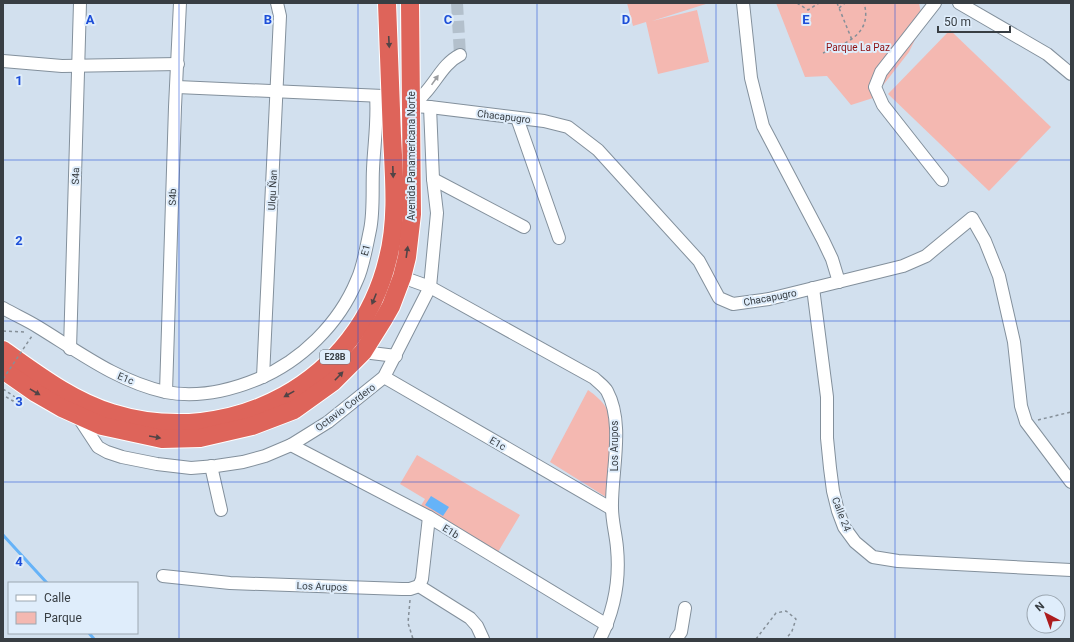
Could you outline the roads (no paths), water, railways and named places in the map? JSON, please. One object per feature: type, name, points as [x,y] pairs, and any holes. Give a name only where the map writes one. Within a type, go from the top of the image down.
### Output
[{"type":"highway","name":"Avenida Panamericana Norte","points":[[3,350],[37,374],[88,405],[117,415],[155,422],[188,423],[217,420],[250,410],[283,397],[308,382],[334,358],[362,323],[370,309],[388,259],[394,226],[384,96],[387,3]]},
{"type":"highway","name":"Avenida Panamericana Norte","points":[[3,370],[36,393],[62,408],[102,426],[162,439],[200,438],[252,426],[294,410],[333,382],[363,352],[391,306],[402,277],[407,257],[412,214],[410,3]]},
{"type":"street","name":"S4a","points":[[70,349],[80,3]]},
{"type":"street","name":"S4b","points":[[166,392],[180,3]]},
{"type":"street","name":"Ulqu Ñan","points":[[262,377],[280,16],[277,3]]},
{"type":"street","points":[[743,3],[751,78],[763,126],[823,240],[832,259],[839,282]]},
{"type":"street","points":[[935,3],[881,72],[875,87],[883,105],[942,180]]},
{"type":"street","points":[[959,3],[1047,54],[1071,74]]},
{"type":"street","points":[[411,106],[425,94],[437,76],[452,59],[460,55]]},
{"type":"street","points":[[3,61],[78,66],[178,64]]},
{"type":"street","points":[[177,87],[277,90],[384,96]]},
{"type":"street","name":"E1","points":[[262,377],[294,360],[315,340],[334,320],[358,279],[370,229],[384,96]]},
{"type":"street","name":"Chacapugro","points":[[411,106],[544,121],[568,126],[598,150],[699,261],[719,298],[733,304],[813,288],[903,266],[926,256],[972,218],[985,241],[1000,276],[1014,342],[1020,406],[1026,422],[1071,482]]},
{"type":"street","name":"Octavio Cordero","points":[[75,413],[98,447],[107,452],[122,457],[157,464],[191,468],[211,466],[243,462],[265,456],[291,445],[328,422],[384,377],[430,287],[437,213],[433,179],[430,107]]},
{"type":"street","points":[[517,118],[559,238]]},
{"type":"street","points":[[433,179],[524,226]]},
{"type":"street","name":"Los Arupos","points":[[402,277],[430,287],[594,378],[606,391],[614,410],[615,431],[612,509],[617,549],[617,585],[607,625],[600,639]]},
{"type":"street","name":"Calle 24","points":[[813,288],[827,397],[827,438],[833,491],[844,527],[855,542],[873,558],[898,561],[1071,570]]},
{"type":"street","name":"E1c","points":[[3,308],[38,327],[70,349],[120,376],[166,392],[203,393],[223,390],[262,377]]},
{"type":"street","points":[[363,352],[396,356]]},
{"type":"street","name":"E1c","points":[[384,377],[612,509]]},
{"type":"street","name":"E1b","points":[[291,445],[429,518],[607,625]]},
{"type":"street","points":[[211,466],[221,510]]},
{"type":"street","points":[[429,518],[422,579],[419,586],[470,618],[477,626],[483,639]]},
{"type":"street","name":"Los Arupos","points":[[163,576],[230,583],[402,589],[410,589],[419,586]]},
{"type":"street","points":[[676,639],[681,632],[685,608]]},
{"type":"water","points":[[431,496],[449,507],[443,516],[425,505]]},
{"type":"waterway","points":[[3,535],[46,582]]},
{"type":"waterway","points":[[90,634],[94,639]]},
{"type":"tunnel","points":[[457,3],[460,55]]},
{"type":"park label","name":"Parque La Paz","points":[[858,47]]}]
